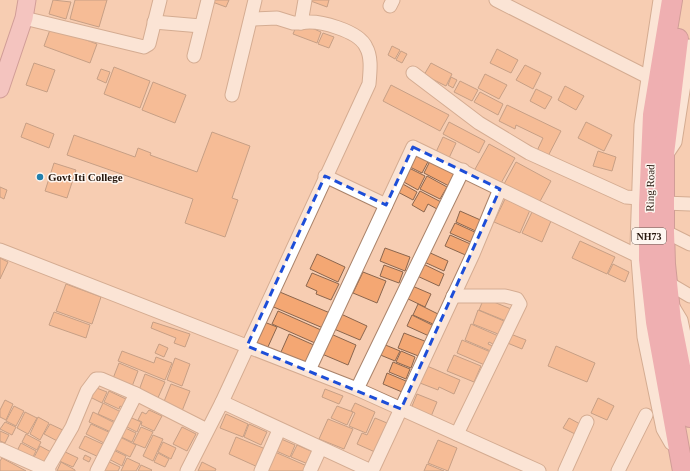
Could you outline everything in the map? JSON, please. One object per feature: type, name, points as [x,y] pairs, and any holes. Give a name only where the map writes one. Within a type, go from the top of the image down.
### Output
[{"type":"highway","name":"Ring Road","points":[[672,0],[653,115],[649,260],[656,322],[683,471]]},
{"type":"highway","name":"Ring Road","points":[[685,0],[651,163],[664,203],[664,231],[671,321],[690,416]]},
{"type":"main road","points":[[0,60],[17,0]]},
{"type":"main road","points":[[0,89],[24,18],[28,0]]},
{"type":"street","points":[[24,18],[144,47],[149,44],[160,0]]},
{"type":"street","points":[[194,56],[208,0]]},
{"type":"street","points":[[232,96],[255,0]]},
{"type":"street","points":[[301,23],[306,0]]},
{"type":"street","points":[[496,0],[648,77]]},
{"type":"street","points":[[651,163],[641,125],[660,0]]},
{"type":"street","points":[[187,471],[222,402],[325,176],[369,84],[367,48],[358,37],[340,29],[317,22],[293,23],[271,17],[251,19]]},
{"type":"street","points":[[154,22],[201,26]]},
{"type":"street","points":[[679,448],[671,443],[664,429],[644,337],[638,256],[639,198],[651,163],[675,142],[685,115],[690,46]]},
{"type":"street","points":[[413,73],[480,123],[529,153],[626,197],[639,198]]},
{"type":"street","points":[[309,370],[413,147],[638,256]]},
{"type":"street","points":[[357,389],[463,170]]},
{"type":"street","points":[[325,176],[386,205]]},
{"type":"street","points":[[222,402],[320,449],[371,471],[453,296],[500,189]]},
{"type":"street","points":[[664,203],[690,204]]},
{"type":"street","points":[[664,231],[690,244]]},
{"type":"street","points":[[0,250],[357,389],[539,471]]},
{"type":"street","points":[[668,283],[690,296]]},
{"type":"street","points":[[453,296],[505,296],[517,299],[520,304],[457,434]]},
{"type":"street","points":[[669,303],[675,307],[681,320],[690,360]]},
{"type":"street","points":[[0,449],[48,471],[72,427],[92,381],[96,379],[101,379],[136,394],[207,430]]},
{"type":"street","points":[[97,471],[136,394]]},
{"type":"street","points":[[618,471],[646,415]]},
{"type":"street","points":[[565,471],[587,422]]},
{"type":"street","points":[[261,471],[279,430]]},
{"type":"street","points":[[310,471],[320,449]]},
{"type":"highlighted area","points":[[413,147],[500,189],[401,409],[247,346],[325,176],[386,205]]},
{"type":"building","points":[[53,0],[71,2],[66,19],[49,14]]},
{"type":"building","points":[[75,0],[107,0],[99,27],[70,19]]},
{"type":"building","points":[[207,0],[229,0],[226,7]]},
{"type":"building","points":[[308,0],[329,0],[327,7]]},
{"type":"building","points":[[298,22],[321,32],[317,43],[293,34]]},
{"type":"building","points":[[51,27],[97,44],[90,63],[44,46]]},
{"type":"building","points":[[323,33],[334,37],[329,48],[318,44]]},
{"type":"building","points":[[392,46],[400,50],[395,59],[388,55]]},
{"type":"building","points":[[497,49],[518,60],[511,73],[490,63]]},
{"type":"building","points":[[401,51],[407,54],[402,63],[396,60]]},
{"type":"building","points":[[34,63],[55,70],[47,92],[26,85]]},
{"type":"building","points":[[431,63],[452,74],[446,86],[424,75]]},
{"type":"building","points":[[525,65],[541,73],[533,89],[516,80]]},
{"type":"building","points":[[114,67],[150,81],[140,108],[104,94]]},
{"type":"building","points":[[101,69],[110,72],[106,83],[97,79]]},
{"type":"building","points":[[485,74],[507,85],[499,99],[478,88]]},
{"type":"building","points":[[451,77],[457,80],[453,88],[448,85]]},
{"type":"building","points":[[460,81],[478,90],[472,101],[454,92]]},
{"type":"building","points":[[153,82],[186,95],[175,123],[142,110]]},
{"type":"building","points":[[391,85],[449,115],[440,131],[383,101]]},
{"type":"building","points":[[565,86],[584,96],[576,110],[558,100]]},
{"type":"building","points":[[536,89],[552,97],[545,109],[530,101]]},
{"type":"building","points":[[480,92],[503,104],[498,115],[474,102]]},
{"type":"building","points":[[507,105],[561,131],[546,160],[535,155],[543,138],[516,125],[515,129],[499,121]]},
{"type":"building","points":[[449,122],[485,141],[479,153],[443,134]]},
{"type":"building","points":[[586,122],[612,135],[604,151],[578,138]]},
{"type":"building","points":[[26,123],[54,134],[49,148],[21,137]]},
{"type":"building","points":[[212,132],[250,146],[232,198],[238,200],[225,237],[185,223],[193,199],[67,155],[74,135],[135,157],[138,148],[151,153],[150,155],[197,172]]},
{"type":"building","points":[[443,137],[456,143],[449,158],[436,152]]},
{"type":"building","points":[[489,144],[515,158],[500,185],[474,171]]},
{"type":"building","points":[[419,150],[431,156],[422,173],[410,167]]},
{"type":"building","points":[[598,151],[616,157],[612,171],[593,166]]},
{"type":"building","points":[[431,159],[456,172],[449,186],[424,173]]},
{"type":"building","points":[[516,162],[551,181],[538,205],[503,186]]},
{"type":"building","points":[[54,163],[76,170],[67,198],[45,191]]},
{"type":"building","points":[[409,168],[425,176],[418,190],[402,181]]},
{"type":"building","points":[[427,176],[447,187],[440,199],[420,189]]},
{"type":"building","points":[[401,183],[417,192],[413,200],[396,191]]},
{"type":"building","points":[[0,187],[7,190],[4,199],[0,197]]},
{"type":"building","points":[[420,191],[441,202],[437,209],[428,204],[424,212],[412,205]]},
{"type":"building","points":[[505,199],[530,210],[520,233],[494,222]]},
{"type":"building","points":[[460,211],[485,222],[480,233],[456,222]]},
{"type":"building","points":[[532,212],[551,221],[542,242],[522,233]]},
{"type":"building","points":[[455,223],[479,234],[475,244],[450,233]]},
{"type":"building","points":[[450,235],[475,246],[470,257],[445,246]]},
{"type":"building","points":[[580,241],[615,257],[607,274],[572,258]]},
{"type":"building","points":[[385,248],[410,257],[405,271],[380,261]]},
{"type":"building","points":[[426,251],[448,261],[444,271],[422,261]]},
{"type":"building","points":[[317,254],[345,267],[338,282],[310,269]]},
{"type":"building","points":[[0,258],[8,262],[0,279]]},
{"type":"building","points":[[421,263],[444,274],[439,286],[415,275]]},
{"type":"building","points":[[613,264],[629,272],[625,282],[608,274]]},
{"type":"building","points":[[384,265],[403,272],[399,283],[380,276]]},
{"type":"building","points":[[363,272],[386,281],[377,303],[353,293]]},
{"type":"building","points":[[312,273],[339,284],[331,300],[316,294],[317,291],[306,286]]},
{"type":"building","points":[[66,284],[101,297],[92,324],[56,311]]},
{"type":"building","points":[[410,285],[431,294],[425,307],[404,297]]},
{"type":"building","points":[[275,290],[330,313],[323,328],[269,305]]},
{"type":"building","points":[[484,298],[511,309],[506,321],[479,310]]},
{"type":"building","points":[[418,304],[440,315],[435,325],[413,315]]},
{"type":"building","points":[[478,310],[504,321],[498,334],[473,324]]},
{"type":"building","points":[[278,311],[321,330],[315,343],[272,324]]},
{"type":"building","points":[[54,312],[90,325],[86,338],[49,325]]},
{"type":"building","points":[[341,314],[367,326],[360,340],[334,329]]},
{"type":"building","points":[[412,315],[434,326],[429,336],[407,326]]},
{"type":"building","points":[[259,320],[277,327],[267,349],[250,341]]},
{"type":"building","points":[[153,322],[190,334],[185,347],[174,343],[176,338],[151,328]]},
{"type":"building","points":[[471,324],[503,338],[499,347],[489,342],[488,344],[495,347],[493,352],[465,340]]},
{"type":"building","points":[[404,333],[427,342],[421,357],[398,348]]},
{"type":"building","points":[[508,333],[526,340],[522,349],[505,342]]},
{"type":"building","points":[[289,334],[316,346],[308,364],[281,352]]},
{"type":"building","points":[[331,334],[356,345],[348,365],[322,354]]},
{"type":"building","points":[[462,340],[493,353],[487,366],[457,353]]},
{"type":"building","points":[[159,344],[168,348],[164,357],[155,353]]},
{"type":"building","points":[[383,344],[400,351],[395,361],[378,354]]},
{"type":"building","points":[[556,346],[595,363],[587,382],[548,366]]},
{"type":"building","points":[[122,351],[154,363],[156,357],[172,363],[165,380],[118,361]]},
{"type":"building","points":[[401,351],[415,357],[411,368],[396,362]]},
{"type":"building","points":[[454,355],[481,366],[474,382],[447,371]]},
{"type":"building","points":[[175,358],[190,364],[182,386],[167,380]]},
{"type":"building","points":[[393,362],[410,369],[406,379],[389,372]]},
{"type":"building","points":[[119,363],[138,371],[131,389],[112,381]]},
{"type":"building","points":[[427,366],[460,380],[454,394],[439,387],[438,390],[420,383]]},
{"type":"building","points":[[387,373],[406,381],[402,392],[383,384]]},
{"type":"building","points":[[145,374],[165,382],[157,400],[138,393]]},
{"type":"building","points":[[171,384],[190,391],[182,411],[163,404]]},
{"type":"building","points":[[94,387],[107,392],[102,403],[90,397]]},
{"type":"building","points":[[325,389],[343,396],[339,404],[322,397]]},
{"type":"building","points":[[109,391],[128,400],[124,408],[120,406],[119,409],[104,402]]},
{"type":"building","points":[[417,394],[437,402],[430,419],[410,411]]},
{"type":"building","points":[[598,398],[614,406],[607,420],[591,413]]},
{"type":"building","points":[[5,400],[13,404],[6,420],[0,417],[0,410]]},
{"type":"building","points":[[103,403],[123,413],[118,423],[98,414]]},
{"type":"building","points":[[355,403],[375,412],[366,433],[349,426],[355,413],[351,411]]},
{"type":"building","points":[[14,406],[24,411],[16,426],[6,421]]},
{"type":"building","points":[[337,406],[353,412],[347,425],[331,418]]},
{"type":"building","points":[[149,410],[162,416],[154,431],[141,425],[142,422],[138,420],[142,412],[146,414]]},
{"type":"building","points":[[25,412],[37,418],[28,434],[17,428]]},
{"type":"building","points":[[93,412],[117,424],[113,433],[89,422]]},
{"type":"building","points":[[226,414],[248,424],[243,437],[220,428]]},
{"type":"building","points":[[125,415],[141,422],[137,432],[121,424]]},
{"type":"building","points":[[38,417],[49,423],[40,440],[30,434]]},
{"type":"building","points":[[375,418],[387,423],[375,452],[357,444],[362,433],[367,435]]},
{"type":"building","points":[[569,418],[580,424],[575,434],[563,428]]},
{"type":"building","points":[[328,419],[353,429],[344,449],[319,439]]},
{"type":"building","points":[[5,422],[16,427],[12,435],[0,429]]},
{"type":"building","points":[[50,424],[67,432],[61,443],[44,434]]},
{"type":"building","points":[[91,424],[113,434],[108,445],[86,434]]},
{"type":"building","points":[[249,424],[267,432],[261,445],[244,437]]},
{"type":"building","points":[[121,426],[136,433],[132,442],[117,435]]},
{"type":"building","points":[[141,427],[153,432],[145,448],[133,443]]},
{"type":"building","points":[[182,427],[196,434],[187,451],[173,444]]},
{"type":"building","points":[[0,431],[9,435],[5,443],[0,441]]},
{"type":"building","points":[[26,434],[41,442],[37,450],[22,442]]},
{"type":"building","points":[[116,435],[136,445],[130,457],[110,447]]},
{"type":"building","points":[[153,435],[163,439],[153,461],[143,456]]},
{"type":"building","points":[[85,436],[107,446],[101,458],[79,448]]},
{"type":"building","points":[[236,437],[268,450],[260,468],[229,454]]},
{"type":"building","points":[[279,438],[295,445],[290,457],[274,450]]},
{"type":"building","points":[[438,440],[457,448],[448,471],[428,463]]},
{"type":"building","points":[[163,442],[176,448],[171,459],[158,452]]},
{"type":"building","points":[[21,443],[36,451],[32,459],[17,451]]},
{"type":"building","points":[[297,445],[313,452],[308,464],[291,457]]},
{"type":"building","points":[[40,446],[51,452],[43,467],[32,461]]},
{"type":"building","points":[[109,448],[126,456],[122,466],[105,457]]},
{"type":"building","points":[[61,450],[78,458],[73,467],[57,460]]},
{"type":"building","points":[[275,452],[307,466],[305,471],[267,471]]},
{"type":"building","points":[[158,453],[169,459],[165,467],[154,462]]},
{"type":"building","points":[[85,455],[91,458],[89,462],[83,459]]},
{"type":"building","points":[[2,458],[26,471],[0,471],[0,461]]},
{"type":"building","points":[[101,458],[120,467],[118,471],[100,471]]},
{"type":"building","points":[[127,458],[140,464],[136,471],[121,471]]},
{"type":"building","points":[[61,462],[75,470],[75,471],[57,471]]},
{"type":"building","points":[[202,462],[216,469],[215,471],[198,471]]},
{"type":"building","points":[[427,464],[444,471],[424,471]]},
{"type":"building","points":[[141,465],[152,470],[138,471]]},
{"type":"place","name":"Govt Iti College","points":[[40,177]]}]
